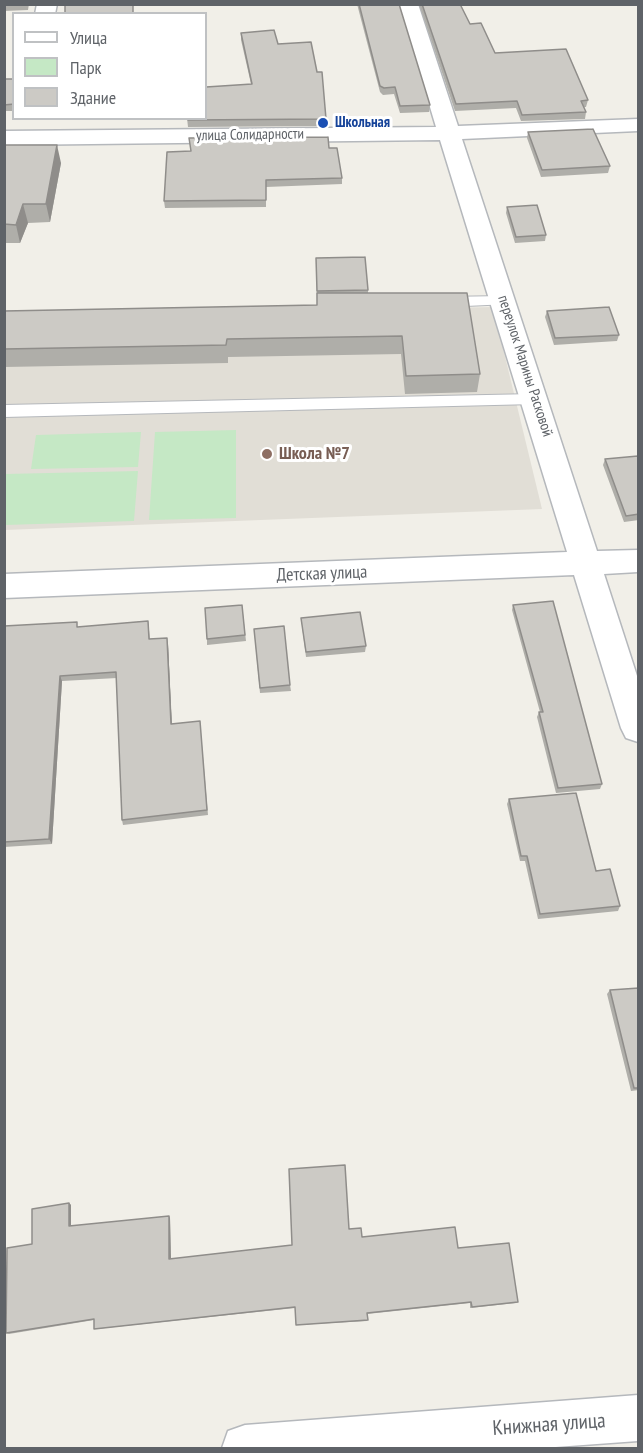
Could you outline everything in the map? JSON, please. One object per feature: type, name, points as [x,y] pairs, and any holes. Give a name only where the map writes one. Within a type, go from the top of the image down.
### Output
[{"type":"street","name":"переулок Марины Расковой","points":[[408,4],[639,728]]},
{"type":"street","name":"улица Солидарности","points":[[15,132],[451,133],[639,125]]},
{"type":"street","name":"Детская улица","points":[[4,586],[639,561]]},
{"type":"street","name":"Книжная улица","points":[[245,1449],[639,1418]]},
{"type":"lane","points":[[433,302],[504,301]]},
{"type":"lane","points":[[4,411],[535,399]]},
{"type":"shaded area","name":"Школа №7","points":[[493,307],[542,509],[5,530],[4,318]]},
{"type":"green space","points":[[236,430],[236,518],[149,520],[155,432]]},
{"type":"green space","points":[[141,432],[138,467],[31,469],[36,435]]},
{"type":"green space","points":[[138,471],[134,521],[5,525],[5,474]]},
{"type":"building","points":[[65,4],[133,4],[133,12],[65,12]]},
{"type":"building","points":[[359,4],[399,4],[430,105],[400,106],[395,87],[380,86]]},
{"type":"building","points":[[422,4],[460,4],[470,24],[481,23],[495,53],[566,49],[588,100],[581,101],[586,112],[522,115],[517,101],[456,104]]},
{"type":"building","points":[[274,30],[278,44],[311,42],[317,72],[322,72],[326,119],[207,120],[207,87],[252,84],[241,33]]},
{"type":"building","points":[[4,79],[12,79],[12,104],[4,105]]},
{"type":"building","points":[[593,129],[610,166],[542,170],[528,132]]},
{"type":"building","points":[[328,137],[329,148],[337,148],[342,178],[266,180],[266,200],[164,201],[167,152],[191,151],[189,138]]},
{"type":"building","points":[[4,145],[57,145],[46,204],[23,204],[16,225],[4,224]]},
{"type":"building","points":[[537,205],[546,235],[516,237],[507,207]]},
{"type":"building","points":[[365,257],[368,290],[317,291],[316,258]]},
{"type":"building","points":[[317,293],[467,293],[480,374],[406,376],[402,336],[227,339],[226,345],[4,349],[4,311],[317,305]]},
{"type":"building","points":[[609,307],[619,335],[555,338],[547,311]]},
{"type":"building","points":[[638,456],[639,514],[626,516],[605,459]]},
{"type":"building","points":[[553,601],[602,784],[558,788],[539,712],[543,712],[513,605]]},
{"type":"building","points":[[242,605],[245,635],[207,639],[205,608]]},
{"type":"building","points":[[360,612],[366,646],[306,652],[301,618]]},
{"type":"building","points":[[148,621],[149,639],[167,638],[171,724],[200,721],[207,810],[122,820],[116,672],[60,676],[49,839],[4,842],[4,626],[77,622],[77,627]]},
{"type":"building","points":[[284,626],[290,685],[260,688],[254,629]]},
{"type":"building","points":[[576,793],[596,871],[610,869],[620,906],[540,914],[527,856],[521,856],[509,799]]},
{"type":"building","points":[[639,988],[639,1088],[634,1088],[610,990]]},
{"type":"building","points":[[345,1165],[349,1229],[361,1228],[362,1237],[455,1227],[458,1248],[509,1243],[518,1302],[472,1307],[471,1302],[367,1313],[368,1320],[296,1325],[295,1307],[94,1329],[94,1319],[6,1333],[7,1248],[32,1244],[32,1209],[69,1203],[69,1226],[169,1216],[169,1259],[292,1245],[289,1169]]},
{"type":"place","name":"Школьная","points":[[323,123]]},
{"type":"place","name":"Школа №7","points":[[267,454]]}]
